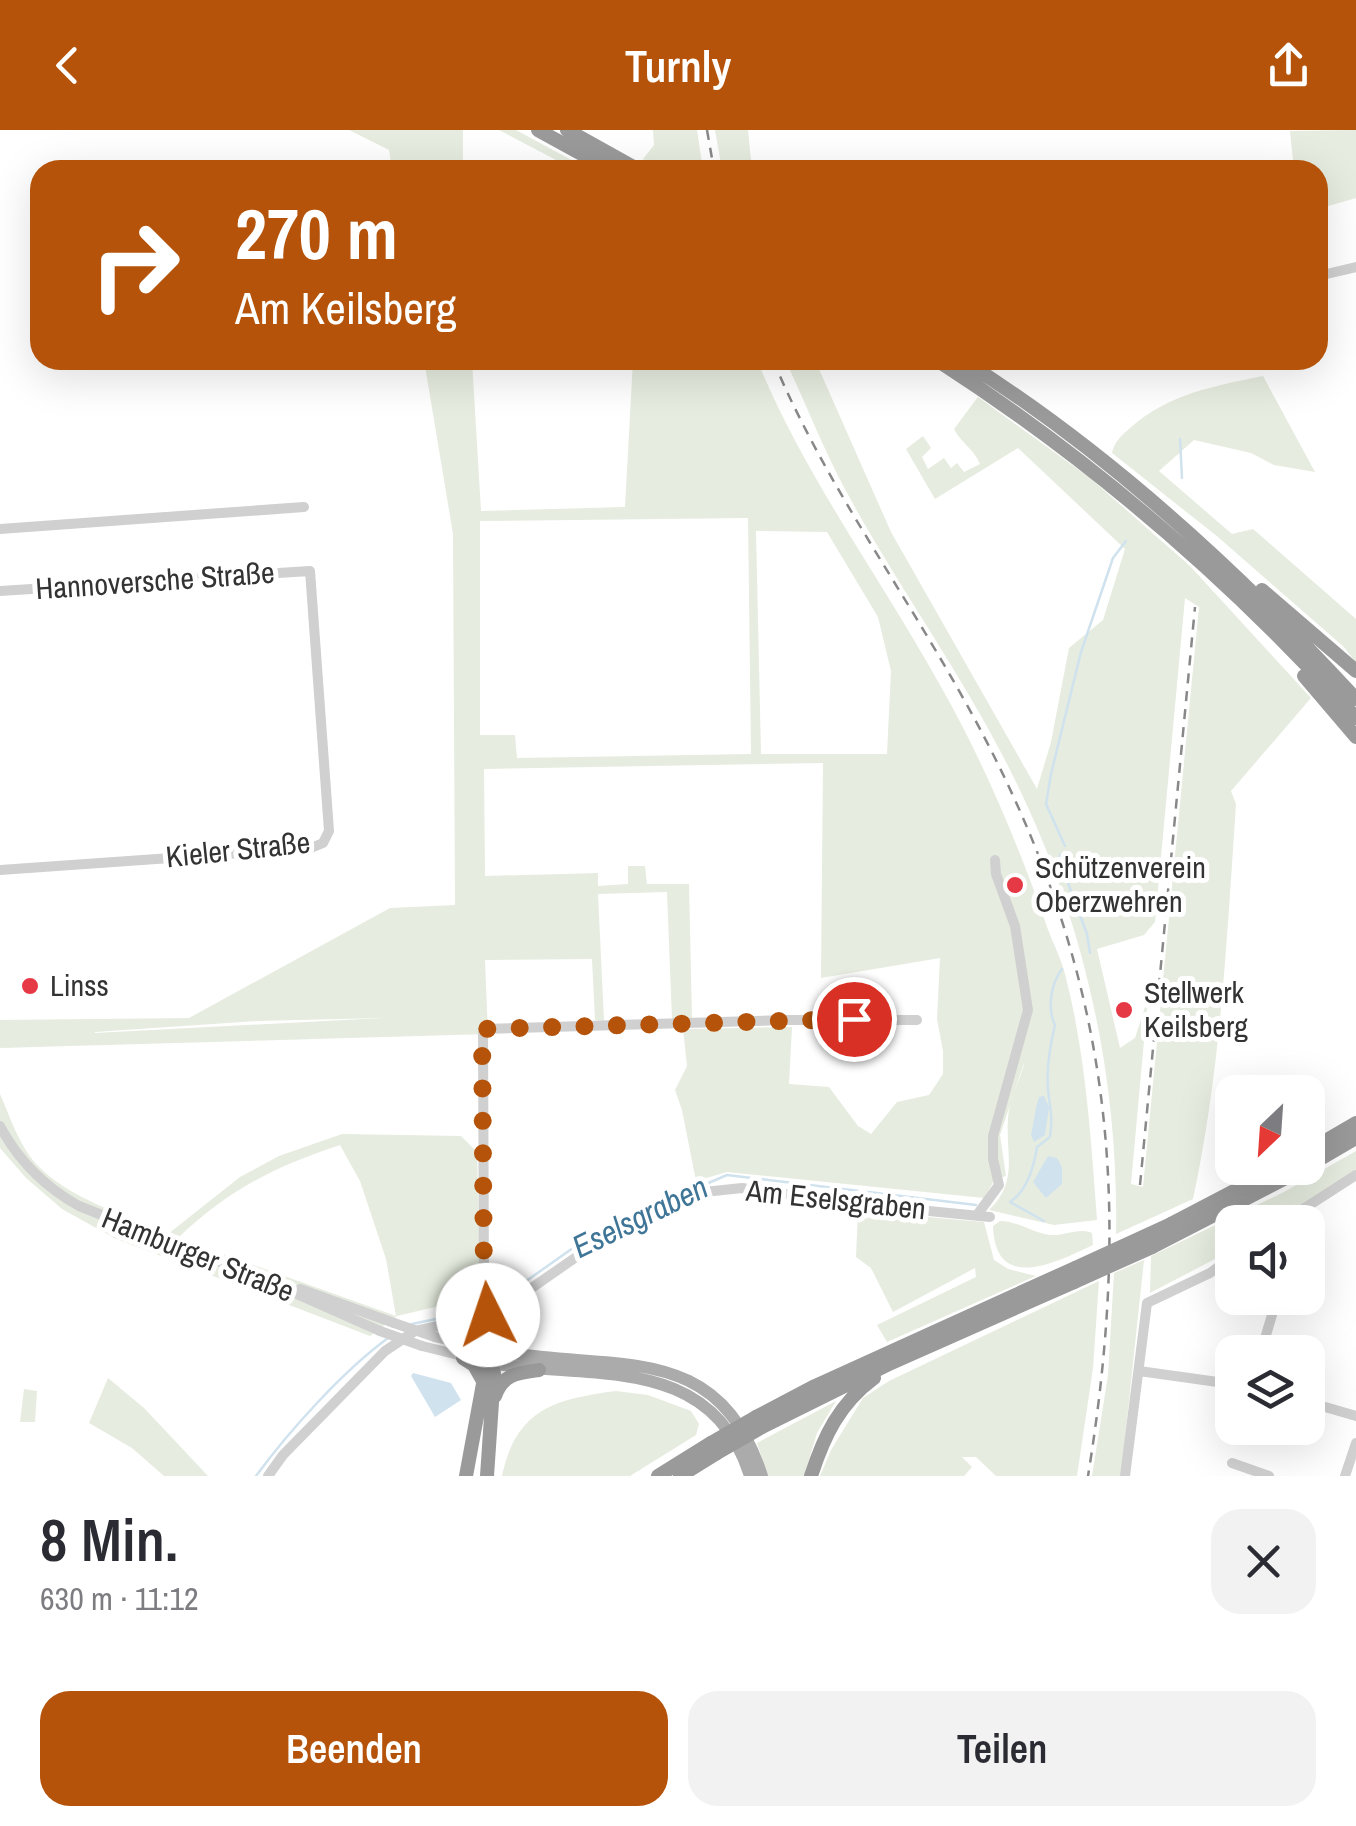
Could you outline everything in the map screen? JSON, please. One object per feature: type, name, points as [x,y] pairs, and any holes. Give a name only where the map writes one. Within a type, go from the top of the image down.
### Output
[{"type":"highway","points":[[538,130],[593,160]]},
{"type":"highway","points":[[567,130],[621,160]]},
{"type":"highway","points":[[950,370],[1166,522],[1250,590],[1356,699]]},
{"type":"highway","points":[[976,370],[1084,447],[1166,522],[1356,718]]},
{"type":"highway","points":[[1166,522],[1222,554],[1356,675]]},
{"type":"highway","points":[[1166,522],[1356,736]]},
{"type":"highway","points":[[1319,694],[1356,749]]},
{"type":"highway","points":[[1325,1141],[1356,1124]]},
{"type":"highway","points":[[1325,1156],[1354,1140]]},
{"type":"highway","points":[[1171,1230],[1249,1185]]},
{"type":"highway","points":[[658,1476],[714,1448],[815,1386],[1075,1274],[1267,1185]]},
{"type":"highway","points":[[759,1422],[908,1356],[1075,1274]]},
{"type":"highway","points":[[469,1353],[491,1362],[510,1354]]},
{"type":"highway","points":[[469,1353],[483,1382]]},
{"type":"highway","points":[[811,1476],[827,1432],[844,1405],[871,1380],[908,1356]]},
{"type":"highway","points":[[466,1476],[483,1382],[491,1362]]},
{"type":"highway","points":[[487,1476],[494,1373],[491,1362]]},
{"type":"highway","points":[[492,1406],[506,1378],[538,1370]]},
{"type":"highway","points":[[680,1476],[714,1448]]},
{"type":"main road","points":[[510,1354],[629,1363],[676,1375],[708,1394],[726,1411],[748,1442],[762,1476]]},
{"type":"main road","points":[[491,1362],[538,1370],[638,1376],[680,1390],[700,1402],[725,1428],[750,1476]]},
{"type":"street","points":[[1328,274],[1356,267]]},
{"type":"street","name":"Hannoversche Straße","points":[[0,529],[304,507]]},
{"type":"street","name":"Hannoversche Straße","points":[[0,591],[310,570]]},
{"type":"street","name":"Kieler Straße","points":[[0,870],[311,848],[323,843],[329,832],[310,570]]},
{"type":"street","points":[[977,1215],[999,1186],[993,1136],[1028,1010],[1015,926],[996,874],[995,860]]},
{"type":"street","points":[[488,1315],[484,1285],[482,1029],[917,1020]]},
{"type":"street","name":"Hamburger Straße","points":[[0,1126],[28,1166],[67,1199],[108,1220],[256,1276],[422,1346],[469,1353]]},
{"type":"street","points":[[1314,1205],[1356,1175]]},
{"type":"street","name":"Am Eselsgraben","points":[[268,1476],[385,1351],[414,1331],[499,1311],[582,1253],[704,1192],[742,1188],[990,1216]]},
{"type":"street","points":[[1125,1476],[1147,1303],[1215,1269]]},
{"type":"street","points":[[256,1276],[469,1353],[510,1354]]},
{"type":"street","points":[[1139,1371],[1215,1382]]},
{"type":"street","points":[[1325,1407],[1356,1416]]},
{"type":"street","points":[[1345,1476],[1356,1443]]},
{"type":"street","points":[[1232,1463],[1268,1476]]},
{"type":"shaded area","points":[[349,130],[463,130],[463,160],[390,160],[389,150]]},
{"type":"shaded area","points":[[499,130],[516,130],[572,160],[556,160]]},
{"type":"shaded area","points":[[653,130],[697,130],[702,160],[643,159],[654,145]]},
{"type":"shaded area","points":[[715,130],[748,130],[751,160],[720,160]]},
{"type":"shaded area","points":[[1356,130],[1356,198],[1328,206],[1328,160],[1293,160],[1290,131]]},
{"type":"shaded area","points":[[426,370],[473,370],[481,511],[625,507],[632,370],[761,370],[820,485],[956,714],[1022,860],[1062,964],[1073,1008],[1087,1098],[1097,1220],[1054,1225],[989,1210],[999,1198],[1008,1173],[1010,1105],[1000,1135],[1006,1176],[995,1179],[984,1198],[727,1172],[696,1181],[675,1090],[687,1066],[683,1029],[792,1027],[789,1084],[829,1087],[858,1126],[871,1134],[897,1102],[929,1095],[943,1074],[937,1019],[940,958],[821,978],[823,763],[484,769],[485,876],[598,873],[598,886],[628,884],[628,866],[645,866],[647,884],[689,884],[692,1018],[672,1019],[667,892],[598,894],[604,1021],[595,1020],[592,959],[485,960],[488,1034],[0,1048],[0,1020],[189,1018],[390,908],[455,905],[453,534]],"holes":[[[748,518],[751,754],[517,758],[515,735],[480,735],[480,521]],[[756,531],[827,532],[878,617],[891,671],[887,754],[761,754]],[[383,1018],[95,1033],[256,1021]]]},
{"type":"shaded area","points":[[790,370],[819,370],[891,532],[1037,789],[1051,742],[1069,648],[1103,620],[1125,549],[1018,448],[935,499],[906,449],[923,436],[931,448],[922,457],[928,469],[944,458],[951,468],[957,463],[964,472],[980,464],[954,429],[978,397],[1090,478],[1190,566],[1311,698],[1231,791],[1236,804],[1222,1002],[1193,1199],[1116,1234],[1115,1175],[1104,1058],[1093,1001],[1060,888],[996,743],[830,459]],"holes":[[[1185,598],[1199,607],[1143,1187],[1131,1184],[1147,1008],[1135,1038],[1120,1048],[1097,949],[1144,935],[1155,922]]]},
{"type":"shaded area","points":[[1263,376],[1315,472],[1274,465],[1251,453],[1194,440],[1159,471],[1232,534],[1253,529],[1356,619],[1356,663],[1344,647],[1218,537],[1112,453],[1124,433],[1160,407],[1209,388]]},
{"type":"shaded area","points":[[0,1094],[25,1148],[49,1176],[98,1205],[168,1234],[240,1177],[279,1156],[342,1134],[461,1136],[477,1152],[481,1296],[397,1316],[370,1336],[114,1238],[62,1209],[26,1178],[0,1148]],"holes":[[[340,1145],[360,1181],[386,1259],[396,1316],[178,1238],[215,1206],[253,1182]]]},
{"type":"shaded area","points":[[1356,1151],[1356,1174],[1305,1205],[1257,1205],[1296,1185],[1325,1185],[1325,1169]]},
{"type":"shaded area","points":[[858,1211],[984,1222],[994,1260],[1008,1269],[1036,1276],[887,1342],[877,1325],[976,1277],[975,1268],[893,1312],[871,1268],[856,1257]]},
{"type":"shaded area","points":[[1000,1221],[1050,1235],[1087,1231],[1092,1233],[1093,1245],[1046,1264],[1016,1266],[1004,1260],[996,1247],[993,1226]]},
{"type":"shaded area","points":[[1215,1225],[1215,1259],[1150,1293],[1151,1256]]},
{"type":"shaded area","points":[[1144,1260],[1121,1476],[1092,1476],[1108,1375],[1114,1273]]},
{"type":"shaded area","points":[[1099,1281],[1093,1368],[1077,1476],[996,1476],[976,1457],[962,1457],[972,1467],[964,1476],[820,1476],[863,1398],[889,1381]]},
{"type":"shaded area","points":[[108,1378],[144,1408],[208,1476],[164,1476],[132,1448],[89,1423]]},
{"type":"shaded area","points":[[24,1389],[37,1391],[35,1422],[20,1422]]},
{"type":"shaded area","points":[[616,1391],[648,1395],[691,1411],[699,1424],[696,1435],[630,1476],[502,1476],[517,1436],[541,1411],[574,1398]]},
{"type":"shaded area","points":[[836,1401],[817,1433],[804,1476],[768,1476],[757,1443]]},
{"type":"water","points":[[1044,1096],[1049,1107],[1045,1135],[1034,1142],[1031,1135],[1036,1106],[1039,1097]]},
{"type":"water","points":[[1048,1156],[1057,1158],[1062,1167],[1062,1184],[1046,1198],[1033,1182]]},
{"type":"water","points":[[413,1373],[451,1383],[461,1400],[435,1417],[411,1376]]},
{"type":"waterway","name":"Eselsgraben","points":[[1180,439],[1182,478]]},
{"type":"waterway","name":"Eselsgraben","points":[[1065,846],[1046,804],[1051,774],[1081,652],[1113,558],[1126,541]]},
{"type":"waterway","name":"Eselsgraben","points":[[1061,854],[1059,859],[1087,934],[1090,953]]},
{"type":"waterway","name":"Eselsgraben","points":[[1044,1221],[1010,1202],[1025,1185],[1037,1147],[1050,1137],[1048,1073],[1055,1025],[1051,996],[1062,969]]},
{"type":"waterway","name":"Eselsgraben","points":[[495,1303],[597,1231],[727,1175],[976,1205]]},
{"type":"waterway","name":"Eselsgraben","points":[[412,1324],[474,1311]]},
{"type":"waterway","name":"Eselsgraben","points":[[256,1476],[318,1402],[388,1338]]},
{"type":"railway","points":[[707,130],[712,160]]},
{"type":"railway","points":[[777,370],[814,445],[958,689],[1009,786],[1048,881],[1078,976],[1097,1070],[1108,1166],[1109,1265],[1102,1368],[1088,1476]]},
{"type":"railway","points":[[1140,1185],[1195,607]]},
{"type":"place","name":"Schützenverein Oberzwehren","points":[[1015,885]]},
{"type":"place","name":"Linss","points":[[30,986]]},
{"type":"place","name":"Stellwerk Keilsberg","points":[[1124,1010]]},
{"type":"route","points":[[488,1315],[484,1285],[482,1029],[854,1019]]}]
